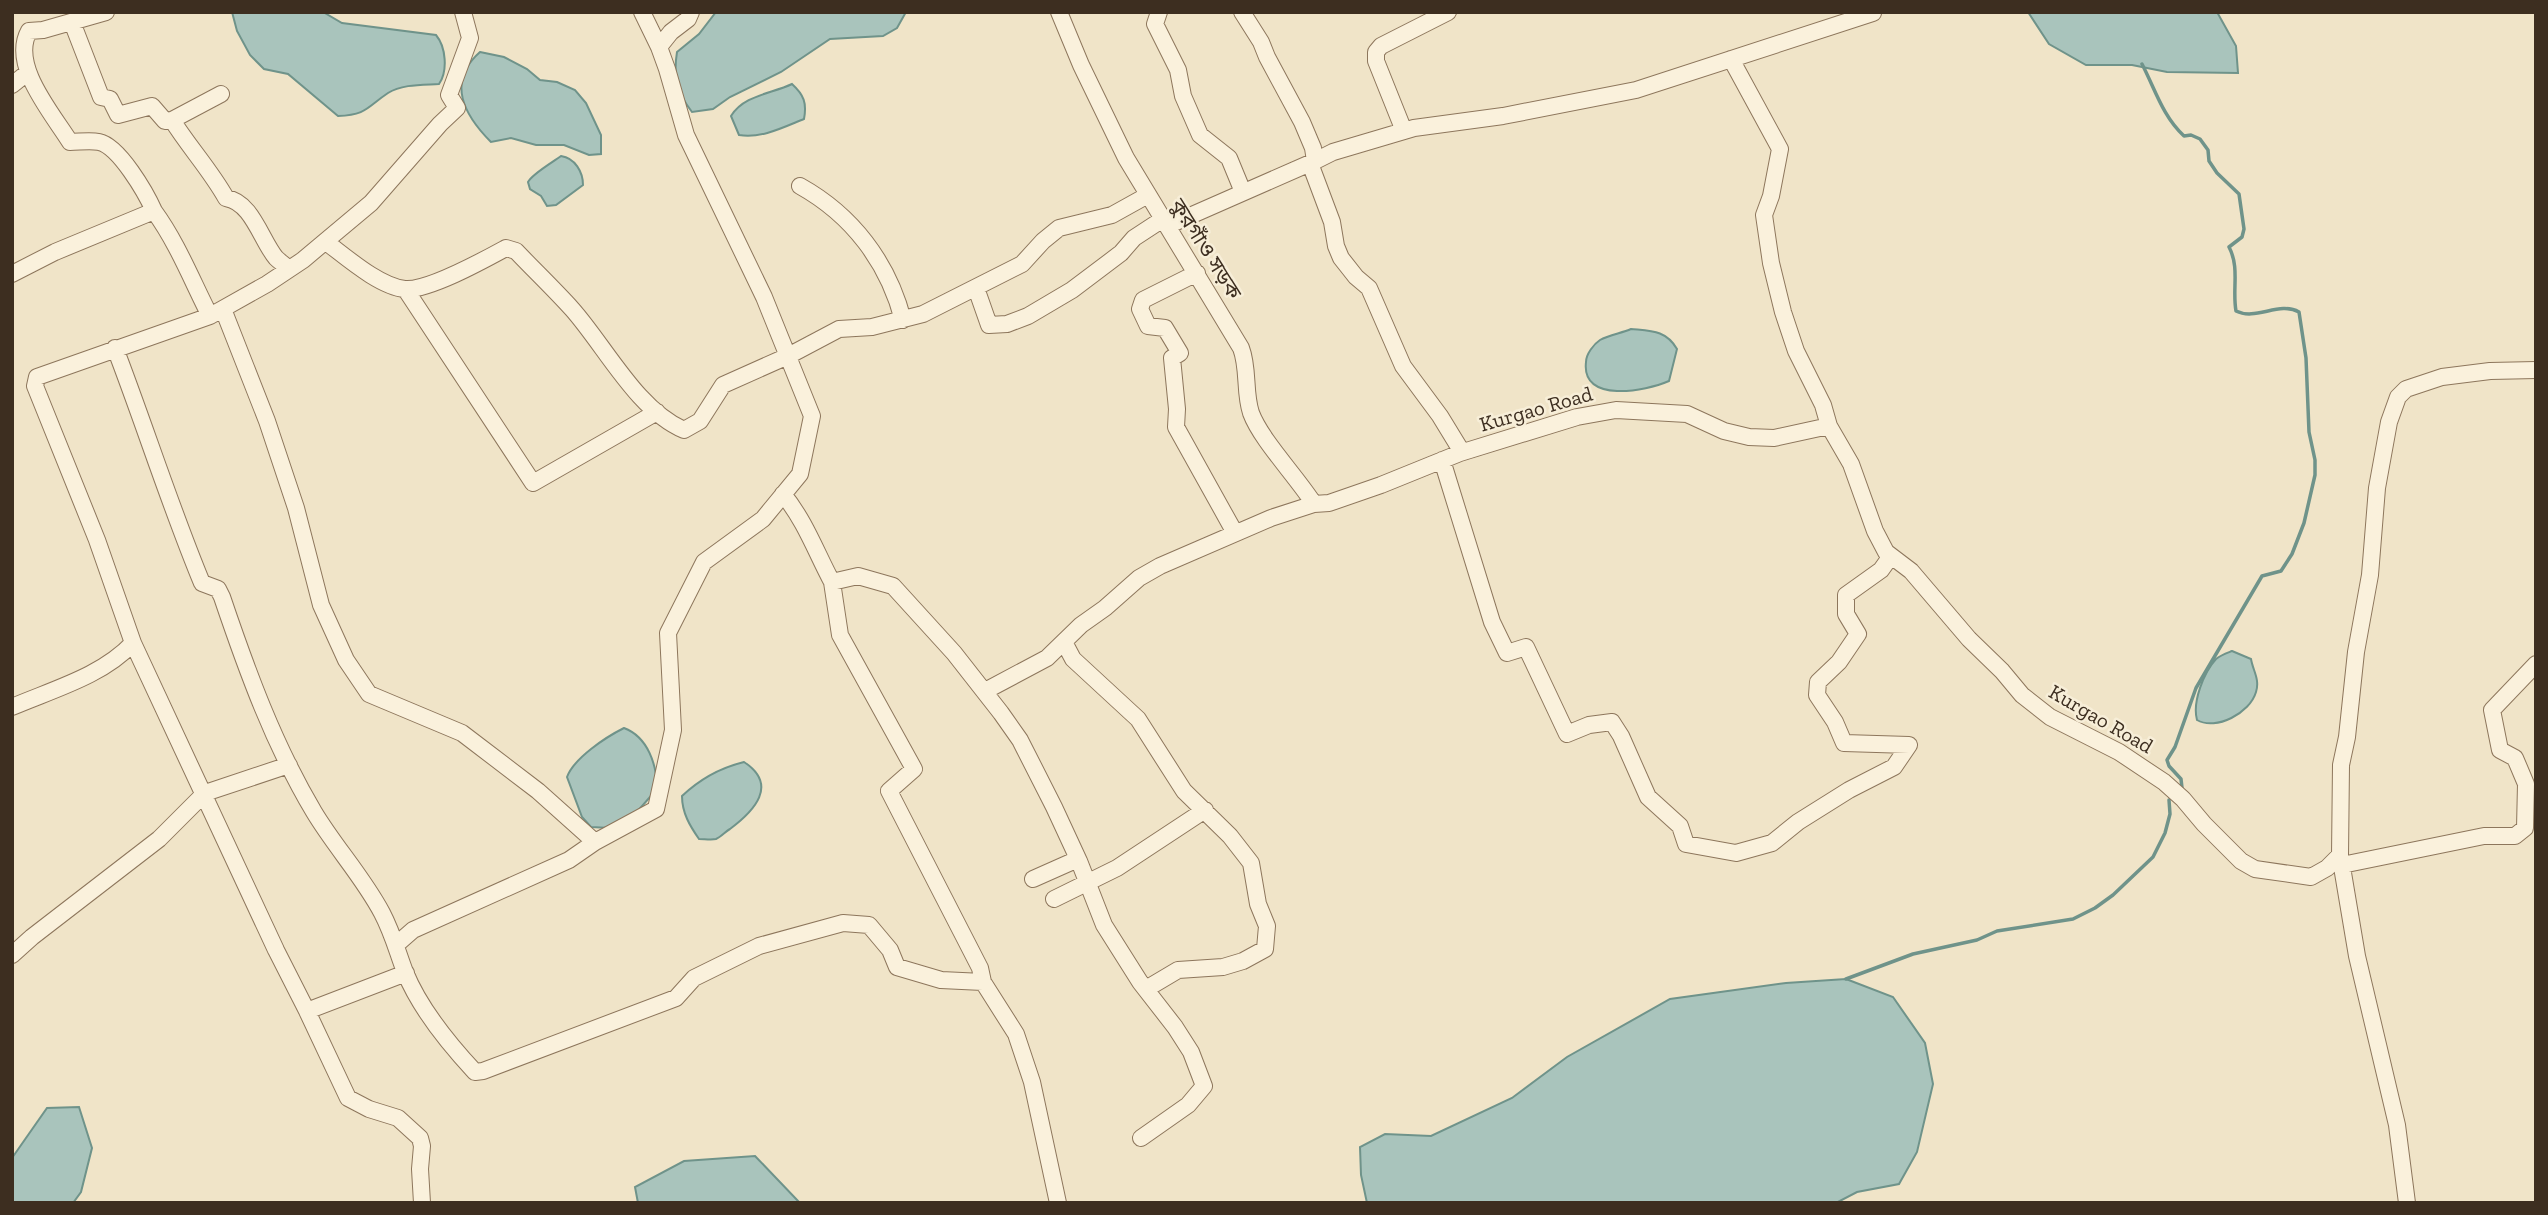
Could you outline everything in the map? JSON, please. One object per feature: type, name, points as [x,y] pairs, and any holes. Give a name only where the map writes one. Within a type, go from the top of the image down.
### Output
[{"type":"street","points":[[106,12],[43,30],[29,31],[24,41],[27,73],[70,142],[100,142],[114,150],[147,194],[154,211],[217,313],[267,421],[296,508],[321,605],[346,660],[369,694],[462,733],[538,792],[595,842]]},
{"type":"street","points":[[422,1203],[420,1138],[398,1118],[369,1109],[348,1098],[133,643],[97,540],[35,386],[37,377],[217,313],[289,269],[326,242],[371,203],[457,108],[449,95],[470,38],[463,12]]},
{"type":"street","points":[[397,944],[413,930],[569,860],[595,842],[656,809],[673,730],[668,633],[704,562],[763,519],[800,474],[812,416],[764,297],[685,135],[667,69],[642,12]]},
{"type":"street","points":[[659,47],[671,32],[688,19],[691,12]]},
{"type":"street","name":"কুরগাঁও সড়ক","points":[[1059,12],[1081,65],[1126,158],[1241,348],[1245,359],[1247,398],[1252,416],[1314,504]]},
{"type":"street","points":[[1158,12],[1155,24],[1178,70],[1183,96],[1200,135],[1229,158],[1243,192]]},
{"type":"street","points":[[1242,12],[1261,42],[1302,122],[1315,161]]},
{"type":"street","points":[[1404,131],[1376,61],[1376,52],[1381,46],[1448,12]]},
{"type":"street","points":[[976,288],[989,325],[1007,324],[1028,316],[1072,290],[1122,253],[1134,238],[1332,152],[1445,122],[1503,116],[1636,90],[1873,13]]},
{"type":"street","points":[[72,22],[101,97],[110,99],[118,115],[152,106],[165,121],[172,120],[220,94]]},
{"type":"street","points":[[1731,59],[1780,149],[1771,196],[1764,215],[1771,263],[1796,352],[1823,405],[1829,426]]},
{"type":"street","points":[[12,85],[27,73]]},
{"type":"street","points":[[172,120],[226,198],[234,199],[250,215],[275,257],[289,269]]},
{"type":"street","points":[[1315,161],[1311,166],[1332,222],[1341,258],[1369,288],[1403,366],[1440,416],[1462,452]]},
{"type":"street","points":[[800,186],[840,212],[874,254],[889,278],[903,320]]},
{"type":"street","points":[[326,242],[390,285],[406,290],[433,283],[506,248],[516,251],[573,310],[637,393],[669,424],[684,430],[700,421],[723,386],[839,329],[872,327],[923,314],[1022,264],[1059,228],[1112,215],[1148,195]]},
{"type":"street","points":[[12,274],[154,211]]},
{"type":"street","points":[[1197,273],[1143,300],[1140,309],[1149,326],[1165,328],[1180,353],[1172,358],[1176,427],[1235,533]]},
{"type":"street","points":[[406,290],[533,483],[657,412]]},
{"type":"street","points":[[115,348],[202,583],[218,589],[274,736],[314,813],[381,911],[397,944],[405,973],[448,1044],[475,1072],[676,998],[694,978],[759,946],[843,923],[869,925],[890,950],[897,967],[941,980],[983,982]]},
{"type":"street","points":[[2407,1203],[2396,1125],[2357,956],[2341,860],[2341,765],[2347,737],[2356,652],[2370,575],[2377,488],[2389,422],[2398,397],[2406,389],[2442,377],[2490,371],[2536,370]]},
{"type":"street","name":"Kurgao Road","points":[[985,691],[1047,658],[1139,578],[1160,566],[1235,533],[1314,504],[1329,503],[1462,452],[1577,417],[1616,410],[1687,414],[1724,431],[1749,437],[1774,438],[1829,426],[1852,464],[1875,531],[1886,552],[1911,571],[1969,639],[2022,695],[2050,717],[2119,752],[2164,782],[2241,861],[2255,869],[2311,877],[2341,860]]},
{"type":"street","points":[[1442,460],[1492,622],[1507,653],[1526,647],[1567,734],[1589,725],[1612,722],[1648,797],[1680,826],[1686,844],[1736,853],[1773,843],[1798,822],[1894,766],[1909,745],[1844,743],[1835,722],[1817,695],[1818,682],[1839,662],[1858,634],[1846,614],[1846,594],[1881,570],[1891,556]]},
{"type":"street","points":[[783,494],[806,527],[832,582],[840,635],[914,769],[888,791],[980,968],[983,982],[1016,1034],[1032,1082],[1058,1203]]},
{"type":"street","points":[[832,582],[858,576],[893,586],[985,691],[1020,740],[1078,859],[1104,925],[1191,1052],[1204,1086],[1188,1105],[1141,1138]]},
{"type":"street","points":[[1064,642],[1073,659],[1138,719],[1184,790],[1251,863],[1258,904],[1267,926],[1265,949],[1243,961],[1223,967],[1178,970],[1146,989]]},
{"type":"street","points":[[12,707],[103,669],[133,643]]},
{"type":"street","points":[[2341,860],[2484,836],[2515,836],[2525,828],[2526,784],[2515,758],[2500,750],[2492,710],[2536,664]]},
{"type":"street","points":[[12,955],[159,839],[205,793],[289,765]]},
{"type":"street","points":[[1054,899],[1117,867],[1205,810]]},
{"type":"street","points":[[1033,879],[1078,859]]},
{"type":"street","points":[[307,1010],[405,973]]},
{"type":"water","points":[[232,12],[323,12],[342,23],[436,35],[444,52],[444,73],[439,84],[400,88],[361,112],[338,116],[288,74],[264,69],[250,55],[237,31]]},
{"type":"water","points":[[716,12],[906,12],[897,28],[883,36],[830,39],[781,72],[730,97],[713,109],[692,112],[677,84],[677,52],[699,34]]},
{"type":"water","points":[[2028,12],[2217,12],[2236,46],[2238,73],[2167,72],[2132,65],[2086,65],[2049,44]]},
{"type":"water","points":[[480,52],[504,57],[527,69],[540,80],[557,82],[575,90],[586,103],[601,135],[601,154],[589,155],[564,145],[536,145],[511,138],[491,142],[467,110],[461,87],[470,63]]},
{"type":"water","points":[[792,84],[804,100],[804,119],[764,134],[739,135],[731,116],[736,109],[750,99]]},
{"type":"water","points":[[561,156],[577,166],[583,185],[556,205],[547,206],[541,196],[530,189],[528,182]]},
{"type":"water","points":[[1631,329],[1663,335],[1673,343],[1677,349],[1669,381],[1646,388],[1617,391],[1594,384],[1587,375],[1586,362],[1595,344]]},
{"type":"water","points":[[2232,651],[2251,659],[2257,683],[2253,700],[2240,713],[2222,722],[2205,723],[2197,720],[2196,705],[2207,671],[2216,659]]},
{"type":"water","points":[[624,728],[639,738],[650,753],[657,789],[636,813],[610,828],[591,827],[582,817],[567,777],[583,756]]},
{"type":"water","points":[[744,762],[760,780],[761,789],[754,806],[718,838],[699,839],[685,814],[682,796],[710,775]]},
{"type":"water","points":[[1846,979],[1893,997],[1925,1043],[1933,1084],[1917,1152],[1899,1184],[1857,1192],[1836,1203],[1367,1203],[1361,1175],[1360,1147],[1385,1134],[1431,1136],[1512,1098],[1567,1057],[1670,999],[1786,983]]},
{"type":"water","points":[[79,1107],[92,1148],[81,1192],[73,1203],[12,1203],[12,1158],[47,1108]]},
{"type":"water","points":[[755,1156],[800,1203],[638,1203],[635,1187],[684,1161]]},
{"type":"waterway","points":[[2142,64],[2170,120],[2184,136],[2191,135],[2200,139],[2208,150],[2209,161],[2217,173],[2239,194],[2244,229],[2242,237],[2229,247],[2235,271],[2236,311],[2251,314],[2291,309],[2299,312],[2306,358],[2309,432],[2315,460],[2315,475],[2304,523],[2292,554],[2281,571],[2262,576],[2196,688],[2175,747],[2167,760],[2181,779],[2182,788]]},
{"type":"waterway","points":[[1846,979],[1913,954],[1977,940],[1997,931],[2073,919],[2095,908],[2113,895],[2153,857],[2165,833],[2170,814],[2169,800]]}]
